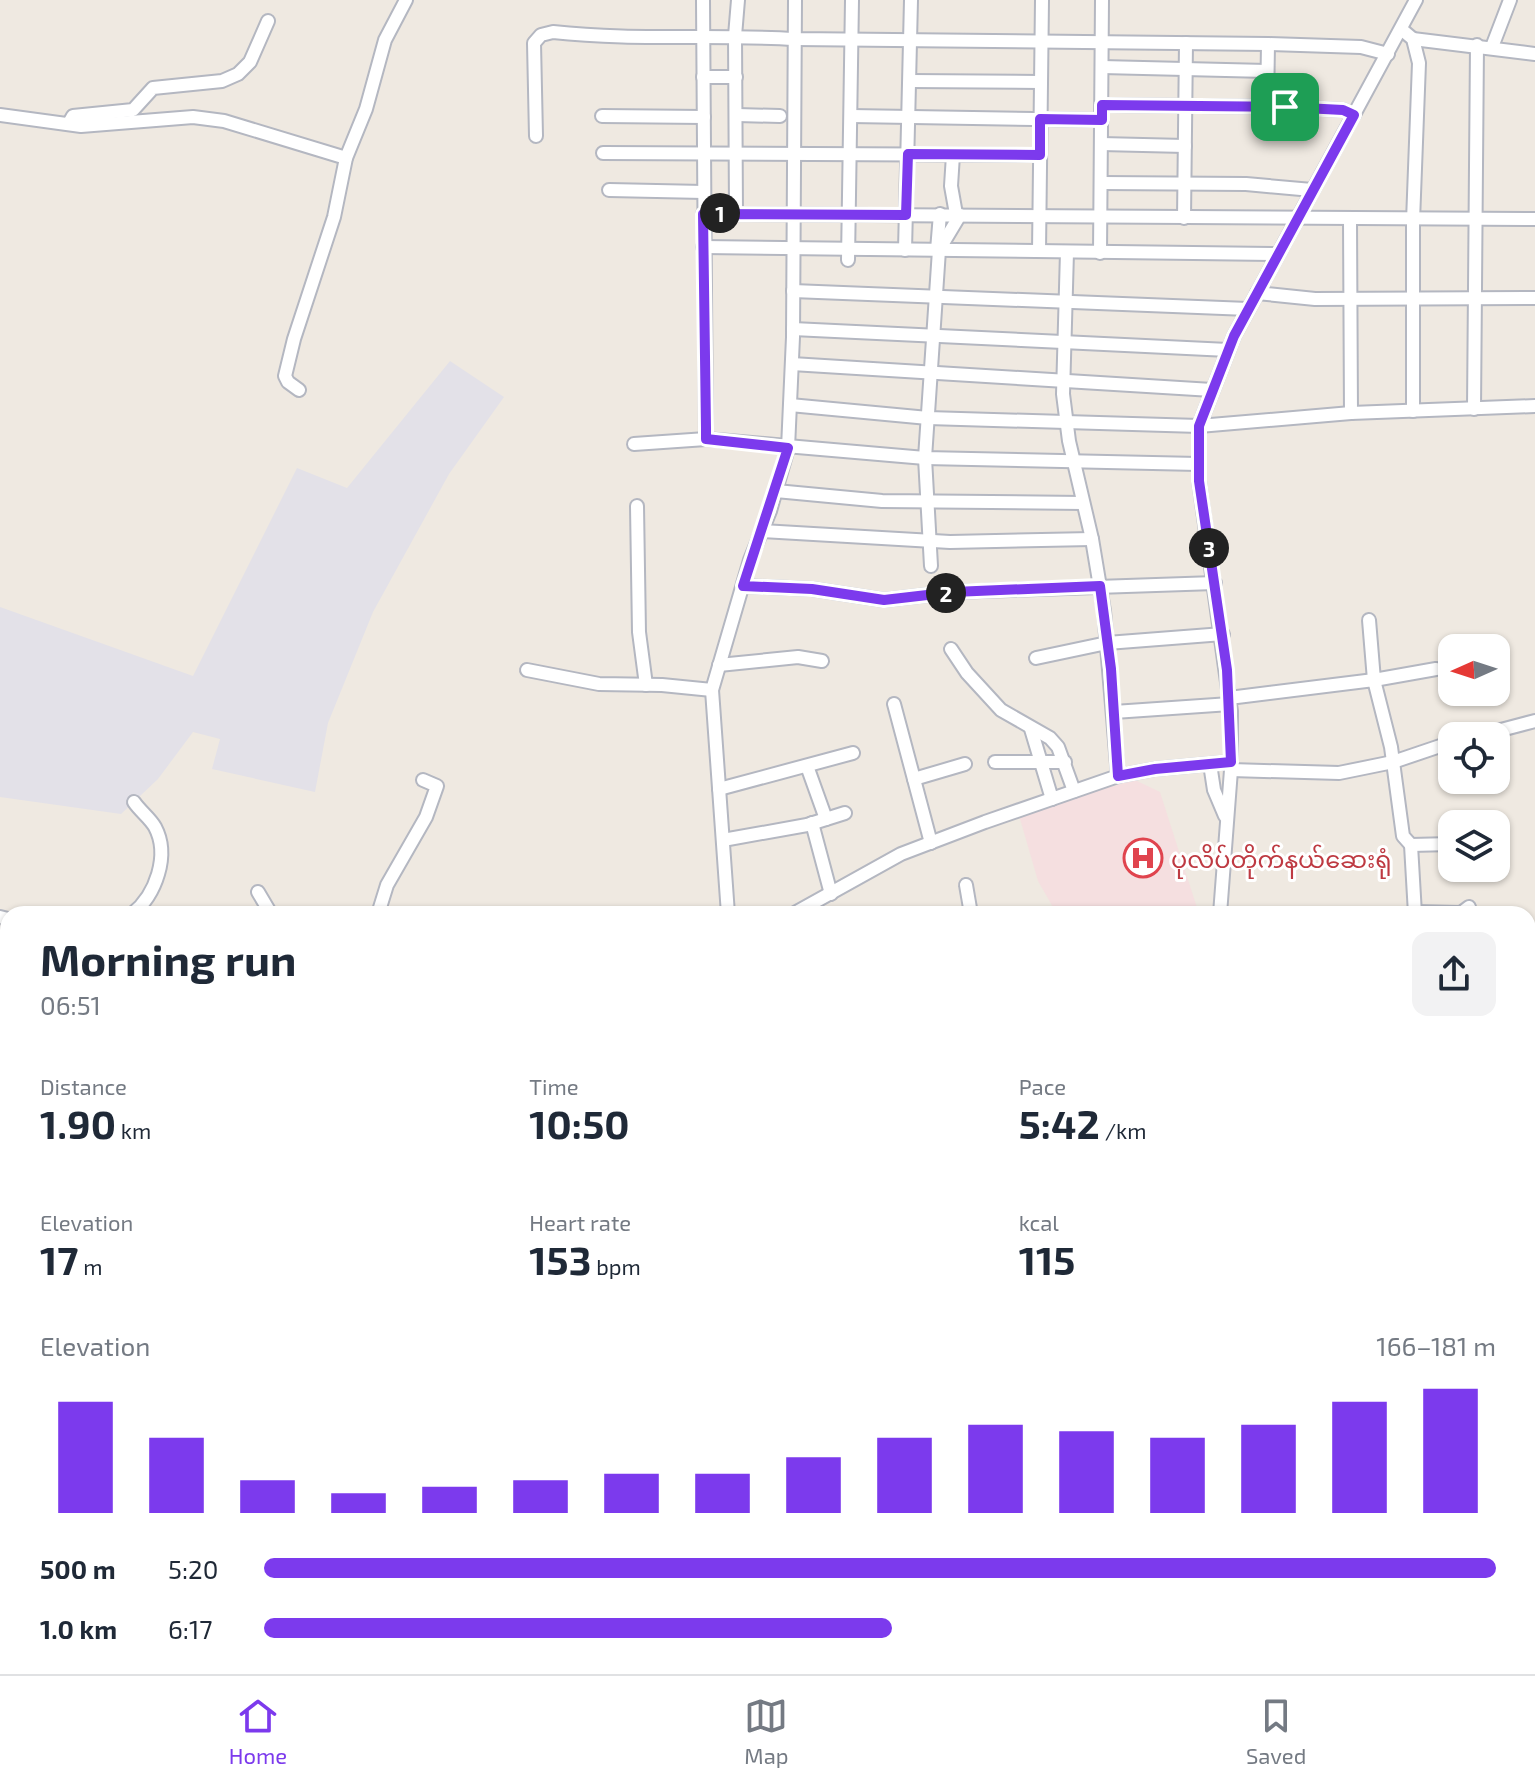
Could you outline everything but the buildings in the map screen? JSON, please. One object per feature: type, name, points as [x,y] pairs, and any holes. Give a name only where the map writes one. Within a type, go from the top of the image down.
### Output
[{"type":"street","points":[[299,390],[285,376],[334,217],[346,158],[366,109],[385,40],[406,0]]},
{"type":"street","points":[[703,0],[706,439]]},
{"type":"street","points":[[736,213],[735,36],[738,0]]},
{"type":"street","points":[[727,906],[712,690],[788,448],[795,213],[795,0]]},
{"type":"street","points":[[849,255],[852,0]]},
{"type":"street","points":[[905,250],[911,0]]},
{"type":"street","points":[[1039,251],[1042,0]]},
{"type":"street","points":[[1100,253],[1102,0]]},
{"type":"street","points":[[1221,906],[1231,766],[1230,701],[1198,464],[1199,426],[1228,350],[1248,309],[1416,0]]},
{"type":"street","points":[[1492,47],[1510,0]]},
{"type":"street","points":[[69,123],[73,116],[133,110],[153,88],[222,81],[238,74],[250,62],[268,21]]},
{"type":"street","points":[[1401,29],[1413,39],[1535,54]]},
{"type":"street","points":[[536,136],[534,43],[541,35],[553,32],[643,39],[735,36],[1268,44],[1361,47],[1388,54]]},
{"type":"street","points":[[1413,39],[1419,63],[1413,221],[1413,411]]},
{"type":"street","points":[[1184,218],[1186,43]]},
{"type":"street","points":[[1267,107],[1268,44]]},
{"type":"street","points":[[1474,409],[1477,45]]},
{"type":"street","points":[[1102,67],[1267,71]]},
{"type":"street","points":[[703,77],[736,77]]},
{"type":"street","points":[[910,81],[1041,82]]},
{"type":"street","points":[[1102,105],[1343,110],[1354,115]]},
{"type":"street","points":[[0,115],[101,126],[193,117],[224,121],[346,158]]},
{"type":"street","points":[[737,115],[780,116]]},
{"type":"street","points":[[602,116],[704,117]]},
{"type":"street","points":[[851,116],[1102,120]]},
{"type":"street","points":[[1101,144],[1185,146]]},
{"type":"street","points":[[603,153],[737,151],[1040,155]]},
{"type":"street","points":[[938,250],[958,214],[951,186],[953,155]]},
{"type":"street","points":[[1102,183],[1290,186],[1312,190]]},
{"type":"street","points":[[609,190],[704,192]]},
{"type":"street","points":[[703,214],[958,214],[1413,221],[1535,219]]},
{"type":"street","points":[[931,566],[925,458],[938,295],[940,214]]},
{"type":"street","points":[[1350,220],[1351,413]]},
{"type":"street","points":[[703,247],[794,249],[849,255],[905,250],[1277,254]]},
{"type":"street","points":[[1067,252],[1063,383],[1066,423],[1100,586],[1118,776]]},
{"type":"street","points":[[793,291],[1248,309]]},
{"type":"street","points":[[1257,293],[1350,299],[1535,298]]},
{"type":"street","points":[[793,329],[1228,350]]},
{"type":"street","points":[[792,364],[1212,390]]},
{"type":"street","points":[[790,405],[928,418],[1199,426],[1351,413],[1535,406]]},
{"type":"street","points":[[634,444],[706,439],[925,458],[1198,464]]},
{"type":"street","points":[[776,491],[925,501],[1083,503]]},
{"type":"street","points":[[637,506],[639,632],[646,685]]},
{"type":"street","points":[[762,531],[929,540],[1092,539]]},
{"type":"street","points":[[743,586],[823,590],[884,600],[953,592],[1215,583]]},
{"type":"street","points":[[1369,620],[1374,680],[1393,762],[1402,829],[1411,845],[1415,906]]},
{"type":"street","points":[[1036,658],[1107,643],[1223,634]]},
{"type":"street","points":[[951,649],[967,673],[1001,710],[1050,738],[1065,762],[1074,791]]},
{"type":"street","points":[[719,665],[798,657],[822,661]]},
{"type":"street","points":[[1114,712],[1230,701],[1436,669]]},
{"type":"street","points":[[527,670],[599,684],[712,690]]},
{"type":"street","points":[[894,704],[931,843]]},
{"type":"street","points":[[1510,728],[1535,721]]},
{"type":"street","points":[[1031,729],[1038,761],[1052,799]]},
{"type":"street","points":[[808,906],[901,854],[1118,776],[1210,764],[1322,775],[1393,762],[1438,747]]},
{"type":"street","points":[[719,789],[853,753]]},
{"type":"street","points":[[995,762],[1065,762]]},
{"type":"street","points":[[914,779],[965,764]]},
{"type":"street","points":[[1210,764],[1214,790],[1226,819]]},
{"type":"street","points":[[807,766],[826,819]]},
{"type":"street","points":[[380,906],[387,885],[426,817],[436,784],[423,780]]},
{"type":"street","points":[[134,802],[155,827],[159,875],[153,891],[139,906]]},
{"type":"street","points":[[723,840],[812,823],[845,813]]},
{"type":"street","points":[[812,823],[831,894]]},
{"type":"street","points":[[1411,845],[1438,844]]},
{"type":"street","points":[[966,885],[970,906]]},
{"type":"street","points":[[258,892],[266,906]]},
{"type":"shaded area","points":[[450,361],[504,397],[449,474],[373,612],[328,723],[315,792],[212,769],[220,739],[193,732],[158,779],[121,814],[0,797],[0,607],[193,676],[297,468],[347,488]]},
{"type":"shaded area","points":[[1135,780],[1160,792],[1196,906],[1052,906],[1038,881],[1018,812]]},
{"type":"place","name":"ပုလိပ်တိုက်နယ်ဆေးရုံ","points":[[1143,858]]},
{"type":"route","points":[[1102,105],[1285,107],[1343,110],[1354,115],[1234,336],[1199,426],[1199,481],[1223,634],[1231,711],[1231,762],[1118,776],[1111,669],[1100,586],[953,592],[921,598],[872,600],[812,589],[743,586],[770,511],[788,448],[706,439],[703,214],[906,215],[908,154],[1040,155],[1040,119],[1102,120],[1102,105]]}]
